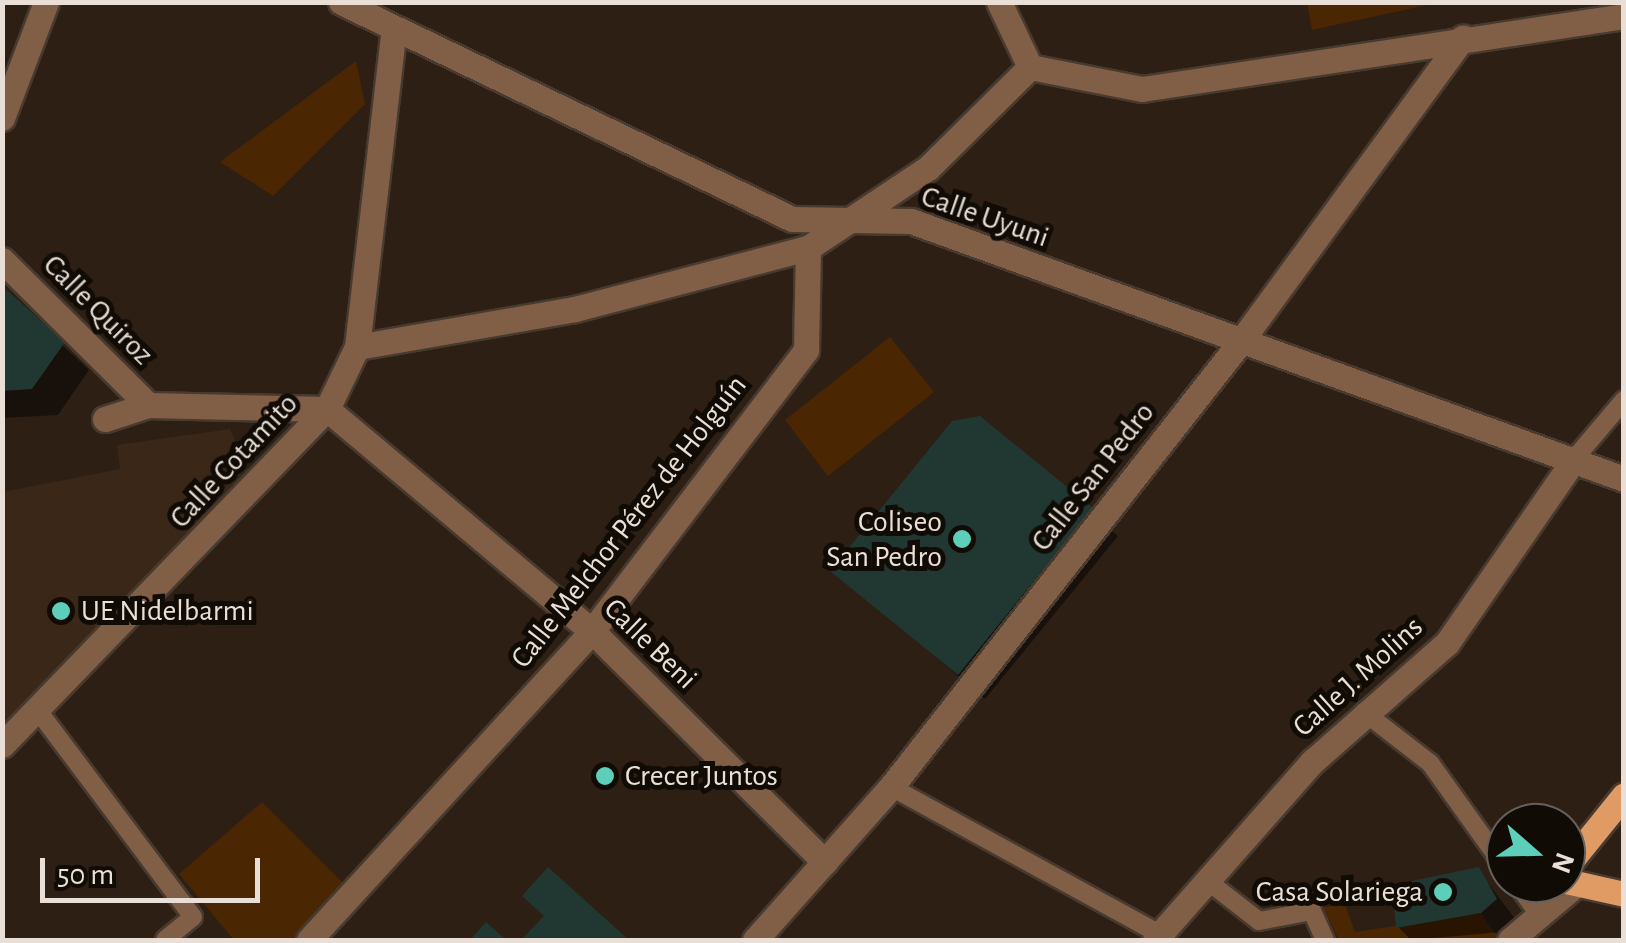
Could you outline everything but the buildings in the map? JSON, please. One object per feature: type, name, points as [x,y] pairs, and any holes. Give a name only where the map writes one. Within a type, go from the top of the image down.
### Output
[{"type":"main road","points":[[1586,851],[1624,795]]},
{"type":"main road","points":[[1586,883],[1624,894]]},
{"type":"street","points":[[2,118],[46,2]]},
{"type":"street","name":"Calle Uyuni","points":[[341,2],[393,35],[436,44],[792,218],[849,225],[912,221],[1238,345],[1575,458],[1624,479]]},
{"type":"street","points":[[998,2],[1030,67]]},
{"type":"street","points":[[1030,67],[1142,89],[1624,16]]},
{"type":"street","name":"Calle Cotamito","points":[[2,745],[327,410],[357,347],[393,35]]},
{"type":"street","name":"Calle San Pedro","points":[[755,940],[891,787],[1238,345],[1463,38]]},
{"type":"street","points":[[357,347],[575,309],[808,248],[849,225],[928,168],[1030,67]]},
{"type":"street","name":"Calle Melchor Pérez de Holguín","points":[[309,940],[592,631],[806,350],[808,248]]},
{"type":"street","name":"Calle Quiroz","points":[[2,260],[148,406]]},
{"type":"street","points":[[105,419],[148,406],[327,410]]},
{"type":"street","name":"Calle Beni","points":[[327,410],[592,631],[825,862]]},
{"type":"street","name":"Calle J. Molins","points":[[1158,937],[1205,879],[1364,712],[1448,642],[1575,458]]},
{"type":"street","points":[[1510,940],[1540,917],[1550,903]]},
{"type":"lane","name":"Calle J. Molins","points":[[1575,458],[1624,400]]},
{"type":"lane","points":[[36,708],[192,917],[164,940]]},
{"type":"lane","points":[[1364,712],[1430,762],[1486,841]]},
{"type":"lane","points":[[891,787],[1158,937]]},
{"type":"lane","points":[[1205,879],[1259,921],[1312,911],[1324,940]]},
{"type":"lane","points":[[1530,903],[1540,917]]},
{"type":"shaded area","points":[[1307,2],[1441,2],[1312,30],[1307,3]]},
{"type":"shaded area","points":[[356,61],[365,104],[273,196],[220,162]]},
{"type":"shaded area","points":[[890,337],[934,392],[828,476],[785,420]]},
{"type":"shaded area","name":"UE Nidelbarmi","points":[[230,429],[251,477],[3,730],[3,492],[120,469],[117,445]]},
{"type":"shaded area","points":[[262,802],[345,885],[293,940],[234,940],[179,874]]},
{"type":"shaded area","points":[[1345,905],[1355,932],[1481,913],[1500,940],[1339,940],[1323,907]]},
{"type":"place","name":"Coliseo San Pedro","points":[[962,539]]},
{"type":"place","name":"UE Nidelbarmi","points":[[61,611]]},
{"type":"place","name":"Crecer Juntos","points":[[605,776]]},
{"type":"place","name":"Casa Solariega","points":[[1443,892]]}]
